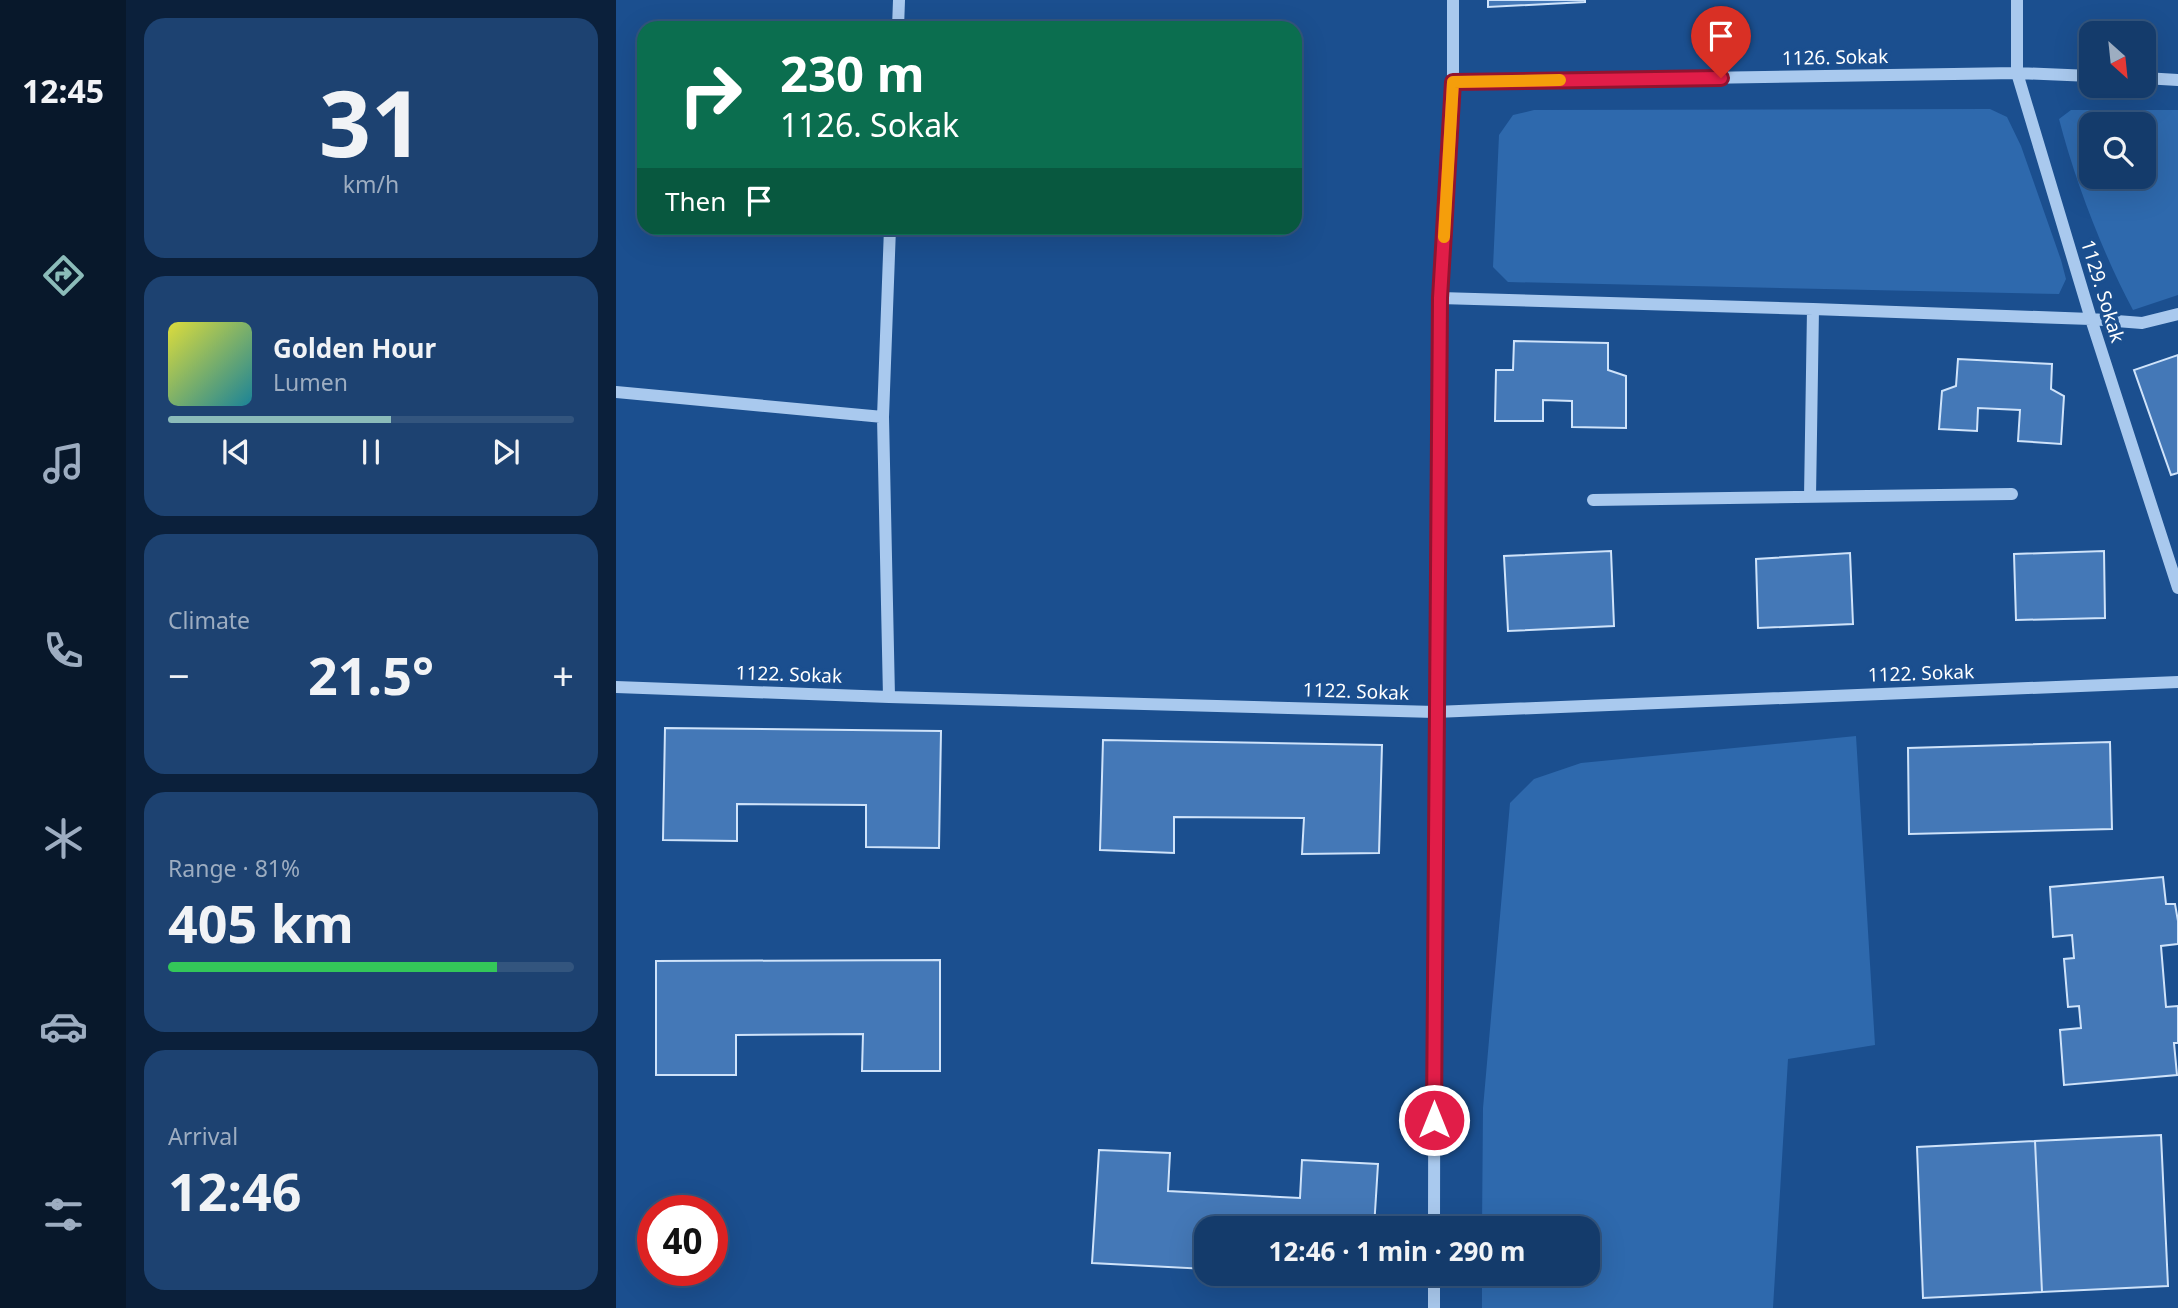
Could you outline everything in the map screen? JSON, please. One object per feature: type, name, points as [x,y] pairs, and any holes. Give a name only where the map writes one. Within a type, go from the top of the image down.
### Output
[{"type":"street","points":[[898,21],[899,0]]},
{"type":"street","points":[[1434,1216],[1435,712],[1440,298],[1453,82],[1453,0]]},
{"type":"street","name":"1129. Sokak","points":[[2017,0],[2017,73],[2091,319],[2178,588]]},
{"type":"street","name":"1126. Sokak","points":[[1453,82],[2017,73],[2079,76]]},
{"type":"street","points":[[2156,79],[2178,80]]},
{"type":"street","points":[[889,697],[883,417],[890,235]]},
{"type":"street","points":[[1440,298],[1813,309],[2142,323],[2178,314]]},
{"type":"street","points":[[1810,497],[1813,309]]},
{"type":"street","points":[[616,392],[883,417]]},
{"type":"street","points":[[1593,500],[2012,495]]},
{"type":"street","name":"1122. Sokak","points":[[616,687],[1435,712],[2178,682]]},
{"type":"street","points":[[1434,1286],[1434,1308]]},
{"type":"shaded area","points":[[1990,109],[2007,117],[2021,146],[2066,279],[2059,294],[1508,282],[1493,267],[1499,135],[1513,115],[1534,110]]},
{"type":"shaded area","points":[[2071,110],[2178,110],[2178,295],[2133,310],[2111,265],[2081,189],[2156,189],[2156,112],[2079,112],[2079,184],[2059,119]]},
{"type":"shaded area","points":[[1856,736],[1875,1045],[1788,1059],[1773,1308],[1482,1308],[1482,1286],[1600,1286],[1600,1216],[1482,1216],[1483,1108],[1510,803],[1534,779],[1581,763]]},
{"type":"building","points":[[1488,0],[1585,0],[1585,2],[1488,7]]},
{"type":"building","points":[[1514,341],[1608,343],[1608,370],[1626,376],[1626,428],[1572,427],[1572,401],[1543,400],[1543,421],[1495,421],[1496,370],[1513,370]]},
{"type":"building","points":[[2178,355],[2178,473],[2171,475],[2134,370]]},
{"type":"building","points":[[1958,359],[2052,364],[2051,389],[2064,396],[2061,444],[2018,441],[2020,410],[1978,408],[1977,431],[1939,429],[1942,391],[1956,386]]},
{"type":"building","points":[[1611,551],[1614,626],[1508,631],[1504,556]]},
{"type":"building","points":[[2104,551],[2105,618],[2016,620],[2014,554]]},
{"type":"building","points":[[1850,553],[1853,624],[1758,628],[1756,559]]},
{"type":"building","points":[[665,728],[941,731],[939,848],[866,847],[866,805],[737,804],[737,841],[663,840]]},
{"type":"building","points":[[1103,740],[1382,745],[1379,853],[1302,854],[1304,818],[1174,817],[1174,853],[1100,850]]},
{"type":"building","points":[[2110,742],[2112,829],[1909,834],[1908,748]]},
{"type":"building","points":[[2163,877],[2166,904],[2175,904],[2178,921],[2178,944],[2161,946],[2166,1007],[2178,1006],[2178,1043],[2174,1043],[2177,1075],[2064,1085],[2060,1030],[2081,1028],[2079,1006],[2068,1007],[2064,959],[2074,958],[2072,935],[2053,937],[2050,887]]},
{"type":"building","points":[[940,960],[940,1071],[862,1071],[863,1034],[736,1035],[736,1075],[656,1075],[656,961]]},
{"type":"building","points":[[2161,1135],[2168,1286],[2042,1292],[2035,1141]]},
{"type":"building","points":[[2035,1141],[2042,1292],[1923,1298],[1917,1147]]},
{"type":"building","points":[[1099,1150],[1170,1153],[1168,1191],[1300,1198],[1302,1160],[1378,1164],[1375,1216],[1194,1216],[1194,1268],[1092,1263]]},
{"type":"slow traffic","points":[[1444,237],[1453,82],[1560,80]]},
{"type":"route","points":[[1434,1120],[1440,298],[1453,82],[1721,78]]}]
